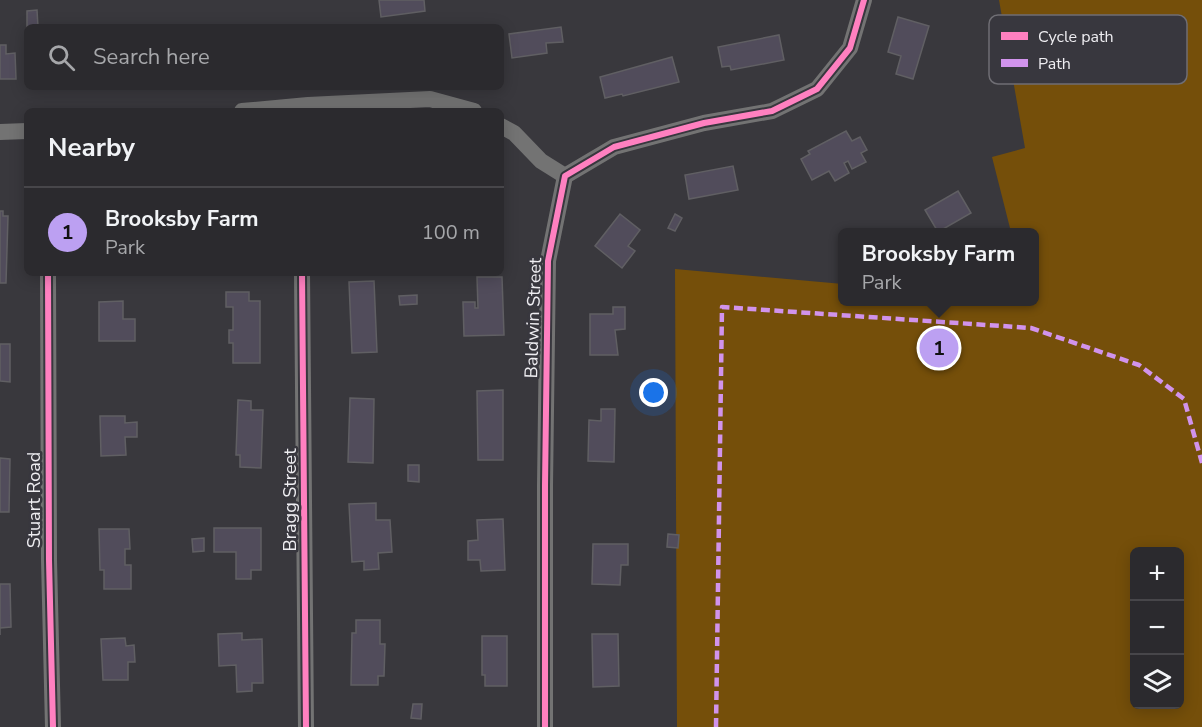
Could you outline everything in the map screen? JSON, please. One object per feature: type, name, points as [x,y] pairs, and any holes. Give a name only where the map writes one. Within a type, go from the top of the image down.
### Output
[{"type":"street","points":[[504,128],[514,134],[542,161],[565,176],[614,147],[704,123],[772,111],[817,89],[850,48],[864,0]]},
{"type":"street","points":[[298,108],[430,99],[463,108]]},
{"type":"street","points":[[0,132],[24,131]]},
{"type":"street","name":"Baldwin Street","points":[[545,727],[548,261],[565,176]]},
{"type":"street","name":"Stuart Road","points":[[48,276],[53,727]]},
{"type":"street","name":"Bragg Street","points":[[302,276],[306,727]]},
{"type":"shaded area","points":[[999,0],[1202,0],[1202,727],[677,727],[675,269],[838,284],[838,306],[1039,306],[1039,228],[1010,228],[992,157],[1025,148],[1014,84],[1187,84],[1187,15],[1002,15]]},
{"type":"building","points":[[379,0],[424,0],[425,11],[381,17]]},
{"type":"building","points":[[37,10],[38,24],[27,24],[27,11]]},
{"type":"building","points":[[898,17],[929,26],[913,79],[896,74],[901,56],[888,52]]},
{"type":"building","points":[[561,27],[563,42],[546,43],[547,53],[512,58],[509,34]]},
{"type":"building","points":[[779,35],[784,60],[731,70],[730,66],[722,67],[718,47]]},
{"type":"building","points":[[0,45],[6,45],[6,54],[15,53],[16,79],[0,79]]},
{"type":"building","points":[[672,57],[679,82],[623,96],[622,94],[605,98],[600,77]]},
{"type":"building","points":[[846,131],[852,141],[860,137],[867,150],[861,153],[866,162],[852,169],[848,161],[844,163],[849,173],[835,181],[829,171],[812,180],[801,159],[810,154],[808,151]]},
{"type":"building","points":[[733,166],[738,190],[689,199],[685,175]]},
{"type":"building","points":[[958,191],[971,213],[945,228],[936,228],[925,210]]},
{"type":"building","points":[[0,211],[3,211],[3,216],[8,216],[6,283],[0,283]]},
{"type":"building","points":[[620,214],[640,230],[628,246],[635,251],[622,268],[595,246]]},
{"type":"building","points":[[675,214],[682,218],[675,231],[668,228]]},
{"type":"building","points":[[477,277],[502,277],[504,335],[464,336],[463,302],[475,302],[475,308],[478,308]]},
{"type":"building","points":[[374,281],[377,352],[352,353],[349,282]]},
{"type":"building","points":[[226,292],[249,292],[249,301],[260,301],[260,363],[233,363],[233,343],[229,343],[229,330],[233,330],[233,307],[226,307]]},
{"type":"building","points":[[417,295],[417,304],[400,305],[399,296]]},
{"type":"building","points":[[123,301],[123,319],[135,319],[135,341],[99,341],[99,302]]},
{"type":"building","points":[[613,307],[625,307],[625,329],[615,330],[618,355],[590,355],[590,314],[613,314]]},
{"type":"building","points":[[0,344],[10,344],[10,382],[0,381]]},
{"type":"building","points":[[503,390],[503,460],[478,460],[477,391]]},
{"type":"building","points":[[350,398],[374,399],[373,463],[348,462]]},
{"type":"building","points":[[238,400],[251,401],[251,410],[263,410],[261,468],[240,467],[240,455],[236,455]]},
{"type":"building","points":[[601,409],[615,409],[614,462],[588,461],[589,420],[601,421]]},
{"type":"building","points":[[100,416],[125,416],[125,423],[137,422],[137,437],[125,437],[126,455],[101,456]]},
{"type":"building","points":[[0,458],[10,459],[9,512],[0,512]]},
{"type":"building","points":[[408,465],[419,465],[419,482],[408,481]]},
{"type":"building","points":[[376,503],[376,520],[390,520],[392,552],[378,553],[379,569],[364,570],[364,561],[352,562],[349,504]]},
{"type":"building","points":[[503,519],[505,570],[481,571],[480,560],[468,560],[468,541],[478,540],[477,520]]},
{"type":"building","points":[[214,528],[261,528],[261,570],[251,570],[251,579],[236,579],[236,552],[214,552]]},
{"type":"building","points":[[99,529],[129,529],[130,549],[125,549],[125,565],[131,565],[131,589],[104,589],[104,570],[100,570]]},
{"type":"building","points":[[668,534],[679,535],[678,548],[667,547]]},
{"type":"building","points":[[204,538],[204,551],[193,552],[192,539]]},
{"type":"building","points":[[593,544],[628,544],[628,565],[621,565],[620,585],[592,584]]},
{"type":"building","points":[[0,584],[10,584],[11,627],[0,628]]},
{"type":"building","points":[[356,620],[380,620],[380,644],[385,644],[384,676],[378,676],[378,685],[351,685],[352,633],[356,633]]},
{"type":"building","points":[[242,633],[242,640],[262,639],[263,683],[252,683],[252,691],[237,692],[236,665],[219,666],[218,634]]},
{"type":"building","points":[[592,634],[618,634],[619,686],[593,687]]},
{"type":"building","points":[[482,636],[507,636],[507,686],[485,686],[485,675],[482,675]]},
{"type":"building","points":[[125,638],[126,646],[134,645],[135,662],[128,662],[128,680],[103,680],[101,639]]},
{"type":"building","points":[[413,704],[422,704],[421,719],[411,718]]},
{"type":"marked path","points":[[716,727],[722,307],[1031,328],[1139,365],[1184,399],[1202,463]]},
{"type":"cycle path","points":[[545,727],[548,261],[565,176],[614,147],[704,123],[772,111],[817,89],[850,48],[864,0]]},
{"type":"cycle path","points":[[48,276],[49,560],[53,727]]},
{"type":"cycle path","points":[[302,276],[306,727]]},
{"type":"place","name":"Brooksby Farm","points":[[939,348]]}]
